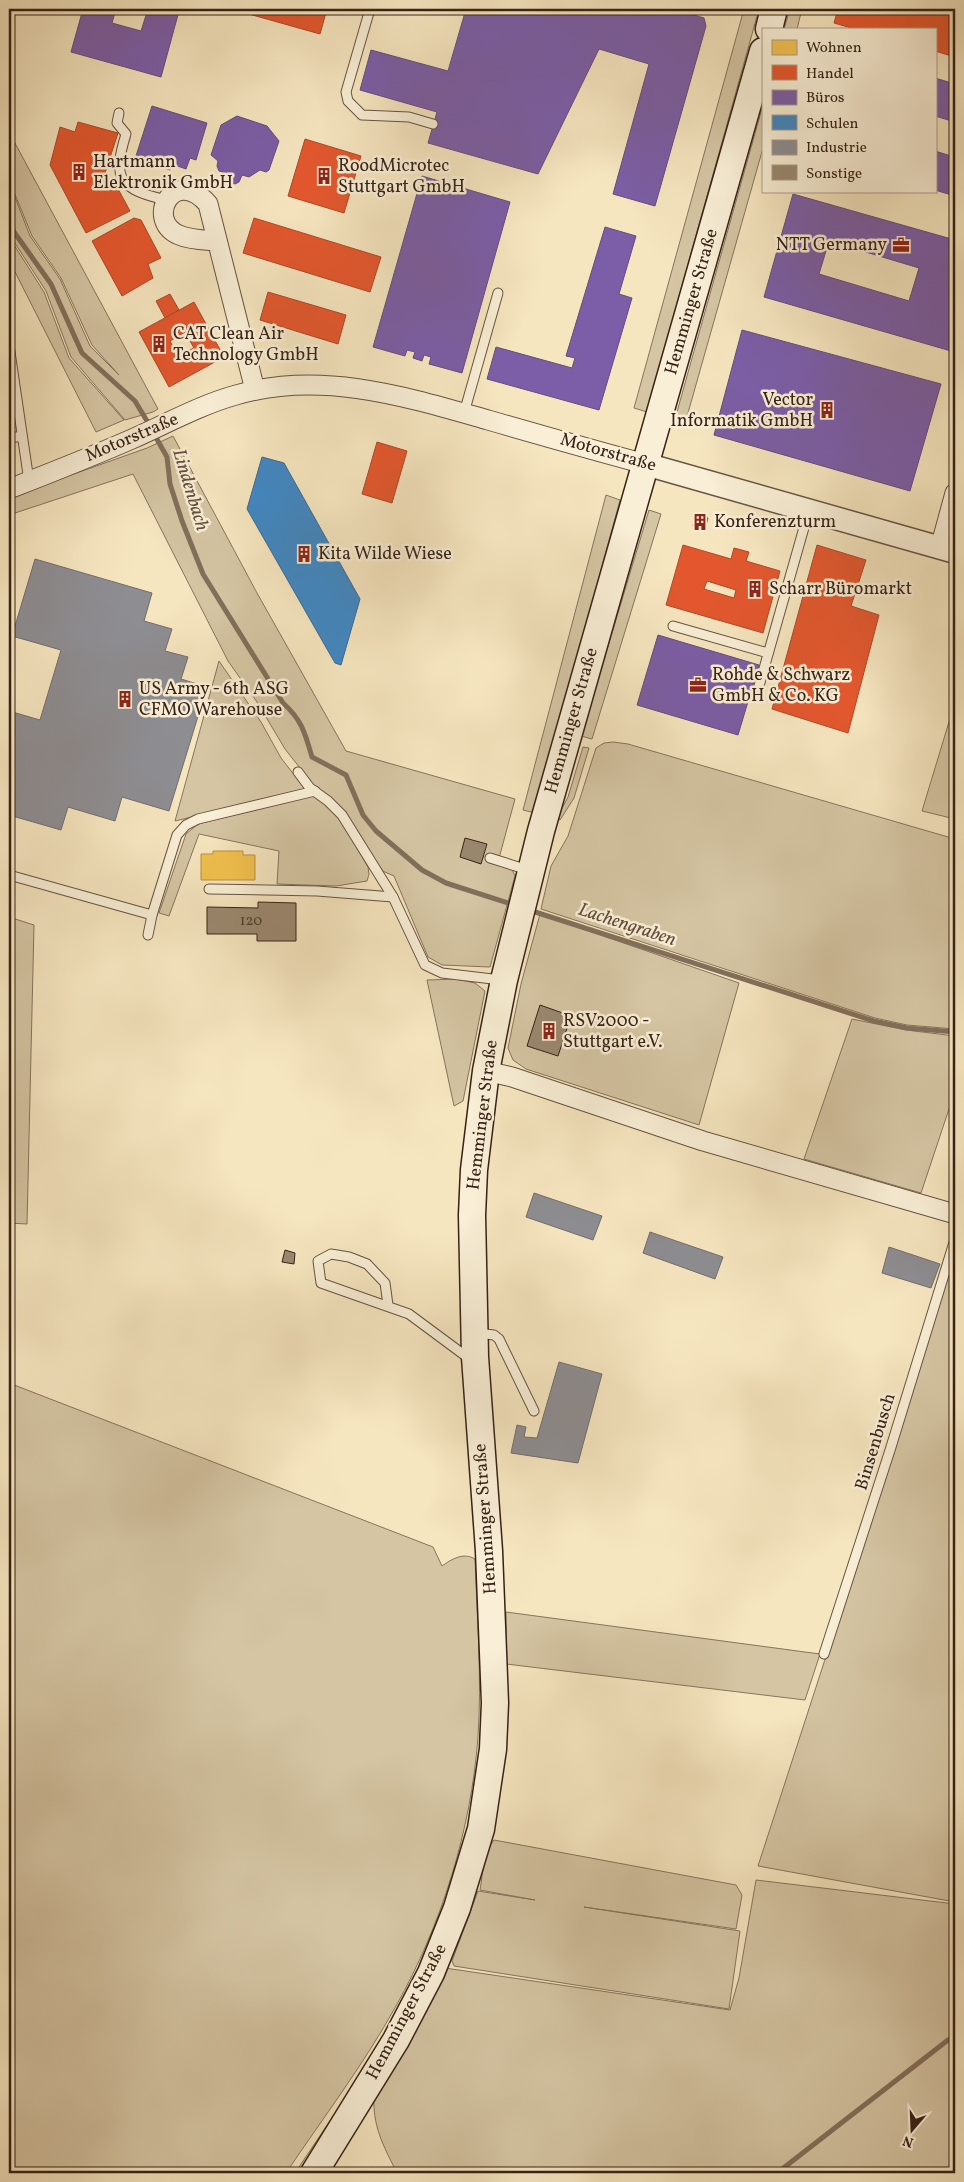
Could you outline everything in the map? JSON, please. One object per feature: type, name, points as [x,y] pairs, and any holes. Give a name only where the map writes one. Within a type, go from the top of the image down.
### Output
[{"type":"main road","points":[[769,28],[774,9]]},
{"type":"main road","name":"Hemminger Straße","points":[[314,2173],[396,2040],[431,1973],[449,1929],[481,1829],[493,1749],[495,1703],[489,1551],[475,1345],[472,1215],[474,1170],[486,1071],[504,980],[529,879],[645,464],[714,230],[762,55]]},
{"type":"street","points":[[217,241],[179,236],[170,230],[163,210],[166,200],[171,194],[179,190],[187,190],[199,194],[208,204],[255,390]]},
{"type":"street","name":"Motorstraße","points":[[9,489],[134,438],[220,400],[255,390],[282,386],[326,385],[393,393],[948,550]]},
{"type":"street","points":[[948,550],[955,493]]},
{"type":"street","points":[[486,1071],[703,1141],[955,1214]]},
{"type":"lane","points":[[370,9],[346,92],[348,101],[362,115],[409,117],[433,124]]},
{"type":"lane","points":[[118,113],[117,122],[126,134],[119,157],[119,171],[124,183],[137,191],[166,200]]},
{"type":"lane","points":[[464,413],[498,293]]},
{"type":"lane","points":[[9,345],[29,481]]},
{"type":"lane","points":[[9,437],[22,437]]},
{"type":"lane","points":[[759,686],[809,510]]},
{"type":"lane","points":[[673,626],[768,653]]},
{"type":"lane","points":[[298,772],[315,791],[328,800],[342,815],[393,897],[425,965],[442,973],[504,980]]},
{"type":"lane","points":[[148,935],[152,915],[176,835],[186,825],[198,819],[315,791]]},
{"type":"lane","points":[[490,858],[529,879]]},
{"type":"lane","points":[[9,875],[152,915]]},
{"type":"lane","points":[[209,889],[317,891],[393,897]]},
{"type":"lane","name":"Binsenbusch","points":[[824,1654],[894,1438],[955,1239]]},
{"type":"lane","points":[[388,1305],[385,1283],[367,1264],[349,1257],[331,1254],[318,1262],[321,1283],[349,1294],[388,1305],[409,1314],[466,1357],[475,1345],[494,1335],[499,1339],[534,1411]]},
{"type":"shaded area","points":[[744,9],[759,9],[647,412],[634,408]]},
{"type":"shaded area","points":[[790,9],[802,9],[797,28],[784,28]]},
{"type":"shaded area","points":[[762,109],[762,152],[686,420],[675,419]]},
{"type":"shaded area","points":[[9,132],[158,409],[153,412],[125,420],[71,357],[46,291],[9,234],[9,187],[13,192],[30,236],[60,279],[90,346],[119,375],[92,345],[61,278],[32,236],[14,192],[9,185]]},
{"type":"shaded area","points":[[9,237],[44,292],[69,358],[124,420],[96,432],[9,260]]},
{"type":"shaded area","points":[[173,436],[257,593],[346,751],[515,799],[498,862],[511,867],[515,876],[490,967],[442,965],[428,957],[394,876],[378,869],[346,812],[315,787],[285,749],[257,702],[228,661],[133,474],[9,515],[9,497],[147,448]]},
{"type":"shaded area","points":[[606,495],[620,500],[535,813],[523,810]]},
{"type":"shaded area","points":[[649,510],[661,514],[592,739],[581,736]]},
{"type":"shaded area","points":[[219,661],[261,722],[281,758],[306,790],[175,821]]},
{"type":"shaded area","points":[[955,702],[955,819],[922,811]]},
{"type":"shaded area","points":[[604,743],[628,744],[955,839],[955,1029],[907,1025],[875,1018],[541,909],[551,866],[568,836],[596,748]]},
{"type":"shaded area","points":[[583,747],[589,748],[574,798],[560,820],[557,818],[568,797]]},
{"type":"shaded area","points":[[315,795],[339,817],[368,867],[367,881],[336,886],[277,884],[279,851],[199,834],[169,916],[159,913],[186,834],[198,824]]},
{"type":"shaded area","points":[[540,914],[739,983],[699,1125],[526,1069],[513,1060],[508,1048],[521,984]]},
{"type":"shaded area","points":[[9,917],[34,925],[27,1224],[9,1223]]},
{"type":"shaded area","points":[[456,979],[475,983],[485,991],[463,1101],[454,1106],[427,980]]},
{"type":"shaded area","points":[[852,1019],[906,1030],[955,1036],[955,1091],[921,1193],[804,1159]]},
{"type":"shaded area","points":[[955,1239],[955,1902],[758,1866],[842,1607]]},
{"type":"shaded area","points":[[9,1383],[433,1547],[442,1566],[462,1556],[475,1559],[479,1670],[478,1737],[469,1807],[452,1876],[427,1942],[384,2028],[286,2173],[9,2173]]},
{"type":"shaded area","points":[[506,1612],[820,1654],[805,1700],[506,1664]]},
{"type":"shaded area","points":[[494,1840],[736,1885],[742,1895],[736,1929],[584,1907],[740,1931],[729,2009],[454,1966],[452,1961],[478,1891],[535,1900],[480,1890],[486,1857]]},
{"type":"shaded area","points":[[756,1880],[955,1904],[955,2173],[397,2173],[379,2135],[375,2115],[374,2093],[445,1968],[730,2010],[739,1978]]},
{"type":"shaded area","points":[[360,2076],[303,2173],[295,2173]]},
{"type":"building: Wohnen","points":[[213,851],[243,851],[243,855],[255,855],[255,880],[201,880],[201,854],[213,854]]},
{"type":"building: Handel","points":[[231,9],[327,9],[320,34]]},
{"type":"building: Handel","points":[[838,9],[946,9],[955,11],[955,57],[936,51],[936,28],[852,28],[834,23]]},
{"type":"building: Handel","name":"Hartmann Elektronik GmbH","points":[[78,122],[118,133],[103,179],[110,190],[117,187],[130,211],[86,233],[50,165],[60,127],[75,132]]},
{"type":"building: Handel","name":"RoodMicrotec Stuttgart GmbH","points":[[305,139],[361,156],[344,213],[288,196]]},
{"type":"building: Handel","points":[[134,218],[141,220],[161,258],[148,264],[153,278],[122,296],[92,241]]},
{"type":"building: Handel","points":[[254,218],[381,257],[370,292],[243,253]]},
{"type":"building: Handel","name":"CAT Clean Air Technology GmbH","points":[[268,292],[346,315],[338,344],[260,320]]},
{"type":"building: Handel","points":[[170,294],[179,310],[165,318],[156,301]]},
{"type":"building: Handel","name":"CAT Clean Air Technology GmbH","points":[[194,302],[224,357],[169,387],[139,332]],"holes":[[[185,332],[194,348],[178,356],[170,341]]]},
{"type":"building: Handel","points":[[377,442],[407,451],[392,503],[362,494]]},
{"type":"building: Handel","name":"Konferenzturm","points":[[696,514],[708,518],[705,529],[693,526]]},
{"type":"building: Handel","name":"Scharr Büromarkt","points":[[683,545],[731,559],[734,548],[749,552],[746,561],[780,571],[763,633],[666,605]],"holes":[[[707,581],[736,590],[734,598],[704,589]]]},
{"type":"building: Handel","points":[[817,545],[866,560],[851,606],[879,615],[848,733],[772,709]]},
{"type":"building: Büros","points":[[83,9],[116,9],[112,23],[141,31],[148,9],[174,9],[179,11],[161,77],[71,52]]},
{"type":"building: Büros","points":[[466,9],[674,9],[704,18],[706,26],[655,206],[613,194],[649,64],[599,49],[538,174],[428,143],[437,112],[360,90],[371,50],[448,71]]},
{"type":"building: Büros","points":[[936,78],[955,84],[955,122],[936,116]]},
{"type":"building: Büros","points":[[152,106],[207,123],[196,160],[190,158],[186,169],[172,164],[170,170],[135,159]]},
{"type":"building: Büros","points":[[237,116],[267,126],[279,141],[269,170],[266,172],[260,170],[249,177],[242,175],[239,182],[235,184],[229,182],[228,174],[219,171],[218,161],[211,155],[221,125]]},
{"type":"building: Büros","points":[[955,141],[955,196],[936,190],[936,151],[951,156]]},
{"type":"building: Büros","points":[[422,176],[510,202],[462,373],[429,364],[431,357],[424,355],[422,361],[413,358],[415,352],[407,350],[405,356],[373,347]]},
{"type":"building: Büros","points":[[793,194],[955,240],[955,337],[951,351],[764,297]],"holes":[[[829,241],[919,268],[909,301],[819,274]]]},
{"type":"building: Büros","points":[[605,227],[636,236],[619,294],[632,298],[599,410],[487,379],[496,347],[572,368],[575,358],[566,356]]},
{"type":"building: Büros","name":"Vector Informatik GmbH","points":[[742,330],[941,384],[910,491],[714,435]]},
{"type":"building: Büros","name":"Rohde & Schwarz GmbH & Co. KG","points":[[658,635],[759,665],[738,735],[637,705]]},
{"type":"building: Schulen","name":"Kita Wilde Wiese","points":[[262,457],[284,463],[360,599],[341,665],[335,663],[247,509]]},
{"type":"building: Industrie","name":"US Army - 6th ASG CFMO Warehouse","points":[[35,559],[152,593],[144,621],[172,629],[165,651],[188,657],[181,679],[207,687],[169,811],[122,797],[115,821],[68,807],[61,830],[9,815],[9,711],[40,720],[61,650],[12,636]]},
{"type":"building: Industrie","points":[[534,1193],[602,1216],[593,1240],[526,1217]]},
{"type":"building: Industrie","points":[[650,1232],[723,1257],[715,1279],[643,1253]]},
{"type":"building: Industrie","points":[[889,1247],[940,1264],[931,1288],[882,1273]]},
{"type":"building: Industrie","points":[[559,1362],[602,1374],[578,1463],[511,1453],[517,1425],[526,1427],[524,1437],[537,1438]]},
{"type":"building: Sonstige","points":[[465,838],[487,844],[481,864],[460,857]]},
{"type":"building: Sonstige","points":[[258,902],[296,903],[296,941],[257,941],[257,934],[207,934],[207,907],[258,908]]},
{"type":"building: Sonstige","name":"RSV2000 - Stuttgart e.V.","points":[[540,1005],[571,1016],[558,1056],[527,1046]]},
{"type":"building: Sonstige","points":[[285,1250],[295,1253],[294,1264],[282,1262]]},
{"type":"waterway","name":"Lindenbach","points":[[9,218],[14,232],[51,284],[82,353],[135,401],[150,426]]},
{"type":"waterway","name":"Lindenbach","points":[[154,434],[167,457],[170,484],[203,574],[283,703],[299,721],[312,757],[346,775],[363,815],[376,831],[422,870],[446,883],[514,905]]},
{"type":"waterway","name":"Lachengraben","points":[[529,910],[874,1021],[907,1028],[955,1032]]},
{"type":"waterway","points":[[777,2173],[948,2040],[955,2037]]},
{"type":"place","name":"Hartmann Elektronik GmbH","points":[[79,172]]},
{"type":"place","name":"RoodMicrotec Stuttgart GmbH","points":[[324,176]]},
{"type":"place","name":"NTT Germany","points":[[901,245]]},
{"type":"place","name":"CAT Clean Air Technology GmbH","points":[[159,344]]},
{"type":"place","name":"Vector Informatik GmbH","points":[[827,410]]},
{"type":"place","name":"Konferenzturm","points":[[700,522]]},
{"type":"place","name":"Kita Wilde Wiese","points":[[304,554]]},
{"type":"place","name":"Scharr Büromarkt","points":[[755,589]]},
{"type":"place","name":"Rohde & Schwarz GmbH & Co. KG","points":[[698,685]]},
{"type":"place","name":"US Army - 6th ASG CFMO Warehouse","points":[[125,699]]},
{"type":"place","name":"RSV2000 - Stuttgart e.V.","points":[[549,1031]]}]
